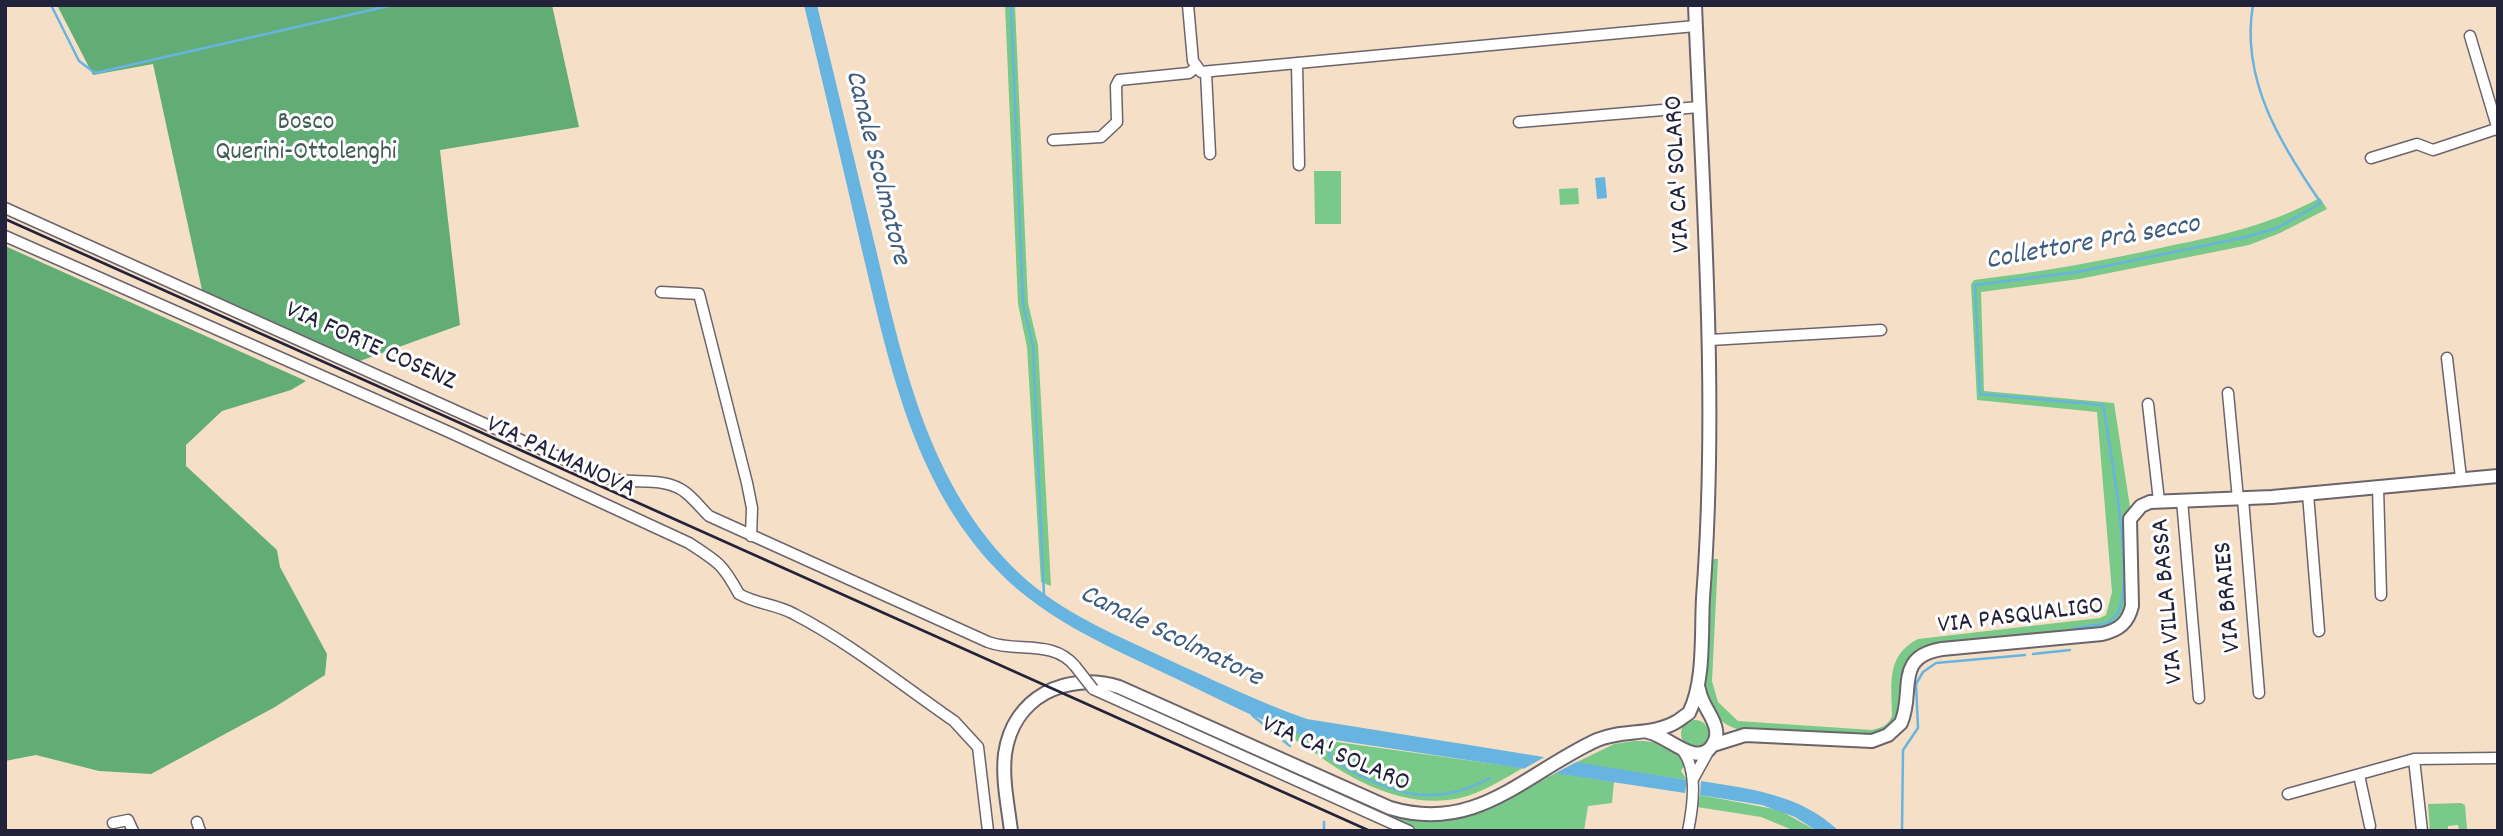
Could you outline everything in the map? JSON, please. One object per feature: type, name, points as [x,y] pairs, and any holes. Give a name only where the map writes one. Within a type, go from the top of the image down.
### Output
[{"type":"street","points":[[1188,5],[1195,68]]},
{"type":"street","name":"VIA CA' SOLARO","points":[[1692,779],[1716,738],[1712,720],[1700,698],[1698,678],[1707,536],[1710,340],[1695,5]]},
{"type":"street","points":[[1195,68],[1206,72],[1695,26]]},
{"type":"street","points":[[2371,158],[2417,144],[2433,150],[2497,130],[2470,36]]},
{"type":"street","points":[[1297,63],[1299,164]]},
{"type":"street","points":[[1053,140],[1101,137],[1117,122],[1116,86],[1119,80],[1189,73],[1195,68]]},
{"type":"street","points":[[1206,72],[1210,154]]},
{"type":"street","points":[[1519,122],[1699,107]]},
{"type":"street","name":"VIA FORTE COSENZ","points":[[5,208],[603,477],[622,483],[653,481],[676,486],[709,516],[751,536]]},
{"type":"street","name":"VIA PALMANOVA","points":[[5,236],[449,432],[689,543],[730,573],[739,594],[756,602],[774,604],[813,624],[954,721],[973,738],[979,755],[988,831]]},
{"type":"street","points":[[661,292],[699,294],[747,483],[752,508],[751,536]]},
{"type":"street","points":[[1710,340],[1881,330]]},
{"type":"street","points":[[2446,358],[2461,478]]},
{"type":"street","name":"VIA BRAIES","points":[[2228,393],[2259,693]]},
{"type":"street","points":[[2148,404],[2159,501]]},
{"type":"street","name":"VIA PASQUALIGO","points":[[1711,747],[1745,735],[1880,739],[1901,723],[1905,715],[1909,671],[1924,654],[1942,649],[2102,634],[2119,629],[2130,615],[2132,606],[2130,519],[2141,506],[2159,501],[2241,499],[2498,476]]},
{"type":"street","points":[[2378,487],[2381,594]]},
{"type":"street","points":[[2308,494],[2319,631]]},
{"type":"street","name":"VIA VILLA BASSA","points":[[2182,500],[2199,698]]},
{"type":"street","name":"VIA CA' SOLARO","points":[[751,536],[988,642],[1018,650],[1047,648],[1062,654],[1093,689],[1409,831]]},
{"type":"street","name":"VIA CA' SOLARO","points":[[1011,831],[1004,767],[1013,727],[1032,701],[1046,691],[1071,682],[1094,681],[1134,693],[1349,790],[1406,813],[1432,816],[1468,811],[1609,736],[1677,722],[1689,713],[1698,678]]},
{"type":"street","points":[[1689,713],[1696,712],[1712,720]]},
{"type":"street","name":"VIA PASQUALIGO","points":[[1712,720],[1745,735]]},
{"type":"street","name":"VIA CA' SOLARO","points":[[1677,722],[1674,729],[1680,747],[1689,759],[1692,779],[1688,831]]},
{"type":"street","name":"VIA CA' SOLARO","points":[[1643,731],[1658,734],[1695,755],[1711,747]]},
{"type":"street","points":[[2288,794],[2414,759],[2498,758]]},
{"type":"street","points":[[2414,759],[2422,831]]},
{"type":"street","points":[[2359,775],[2370,826]]},
{"type":"street","points":[[113,822],[124,818],[133,829]]},
{"type":"green space","name":"Bosco Querini-Ottolenghi","points":[[57,5],[552,5],[579,127],[440,150],[460,325],[357,362],[202,290],[153,64],[93,75]]},
{"type":"green space","points":[[1005,5],[1015,5],[1028,303],[1038,345],[1051,586],[1041,582],[1027,347],[1018,304]]},
{"type":"green space","points":[[1314,171],[1341,171],[1341,224],[1315,224]]},
{"type":"green space","points":[[1578,188],[1579,204],[1560,205],[1559,189]]},
{"type":"green space","points":[[2320,198],[2327,209],[2249,245],[2079,279],[1981,292],[1984,391],[2114,403],[2130,507],[2124,519],[2127,605],[2121,618],[2109,627],[1920,650],[1905,662],[1897,714],[1884,730],[1872,736],[1741,730],[1717,717],[1707,697],[1705,679],[1705,636],[1711,559],[1718,559],[1712,681],[1718,702],[1738,721],[1872,730],[1889,722],[1892,716],[1895,662],[1907,646],[1918,639],[2100,618],[2106,615],[2112,592],[2097,412],[1977,400],[1971,284],[1974,280],[2048,270],[2228,233],[2282,216]]},
{"type":"green space","points":[[5,246],[306,381],[291,390],[222,411],[186,445],[186,466],[277,550],[280,567],[327,654],[325,675],[275,707],[151,774],[99,771],[36,755],[5,761]]},
{"type":"green space","points":[[1695,720],[1705,724],[1709,734],[1705,744],[1695,748],[1685,744],[1681,734],[1685,724]]},
{"type":"green space","points":[[1274,725],[1330,741],[1523,768],[1468,796],[1440,801],[1420,800],[1400,796],[1362,782],[1287,736]]},
{"type":"green space","points":[[1634,741],[1657,743],[1675,752],[1685,764],[1681,771],[1687,780],[1575,763],[1614,744]]},
{"type":"green space","points":[[1555,773],[1614,782],[1612,803],[1588,806],[1584,831],[1420,831],[1382,814],[1432,821],[1453,819],[1493,807]]},
{"type":"green space","points":[[1700,795],[1779,810],[1817,831],[1795,831],[1761,817],[1697,807]]},
{"type":"green space","points":[[2428,804],[2465,805],[2467,829],[2459,830],[2458,825],[2448,826],[2448,830],[2430,831]]},
{"type":"water","points":[[804,5],[817,5],[895,328],[922,418],[940,461],[962,502],[989,540],[1021,575],[1054,601],[1109,632],[1307,719],[1687,780],[1685,793],[1302,735],[1256,717],[1084,634],[1017,589],[968,535],[943,498],[923,458],[907,416],[881,330]]},
{"type":"water","points":[[1605,177],[1607,198],[1597,199],[1595,178]]},
{"type":"water","points":[[1701,781],[1774,795],[1791,801],[1824,819],[1839,831],[1817,831],[1795,817],[1762,805],[1700,795]]},
{"type":"pier","points":[[1548,755],[1580,760],[1550,776],[1520,771]]},
{"type":"waterway","points":[[51,5],[79,61],[95,73],[393,5]]},
{"type":"waterway","points":[[1011,5],[1023,304],[1033,346],[1044,595]]},
{"type":"waterway","name":"Collettore Prà secco","points":[[2071,629],[2108,623],[2119,611],[2123,593],[2124,569],[2119,511],[2103,405],[1980,394],[1975,285],[2077,272],[2246,237],[2277,228],[2321,203],[2278,134],[2258,85],[2251,32],[2253,5]]},
{"type":"waterway","name":"Collettore Prà secco","points":[[2033,654],[2070,650]]},
{"type":"waterway","name":"Collettore Prà secco","points":[[1902,831],[1903,750],[1918,728],[1916,684],[1923,672],[1936,663],[2025,655]]},
{"type":"waterway","points":[[1252,715],[1290,746]]},
{"type":"waterway","points":[[1330,741],[1329,756],[1337,763],[1394,790],[1412,794],[1450,793],[1490,778]]},
{"type":"waterway","points":[[1324,822],[1324,831]]},
{"type":"railway","points":[[5,219],[1370,831]]},
{"type":"water label","name":"Canale Scolmatore","points":[[875,168]]},
{"type":"water label","name":"Canale Scolmatore","points":[[1170,638]]}]
